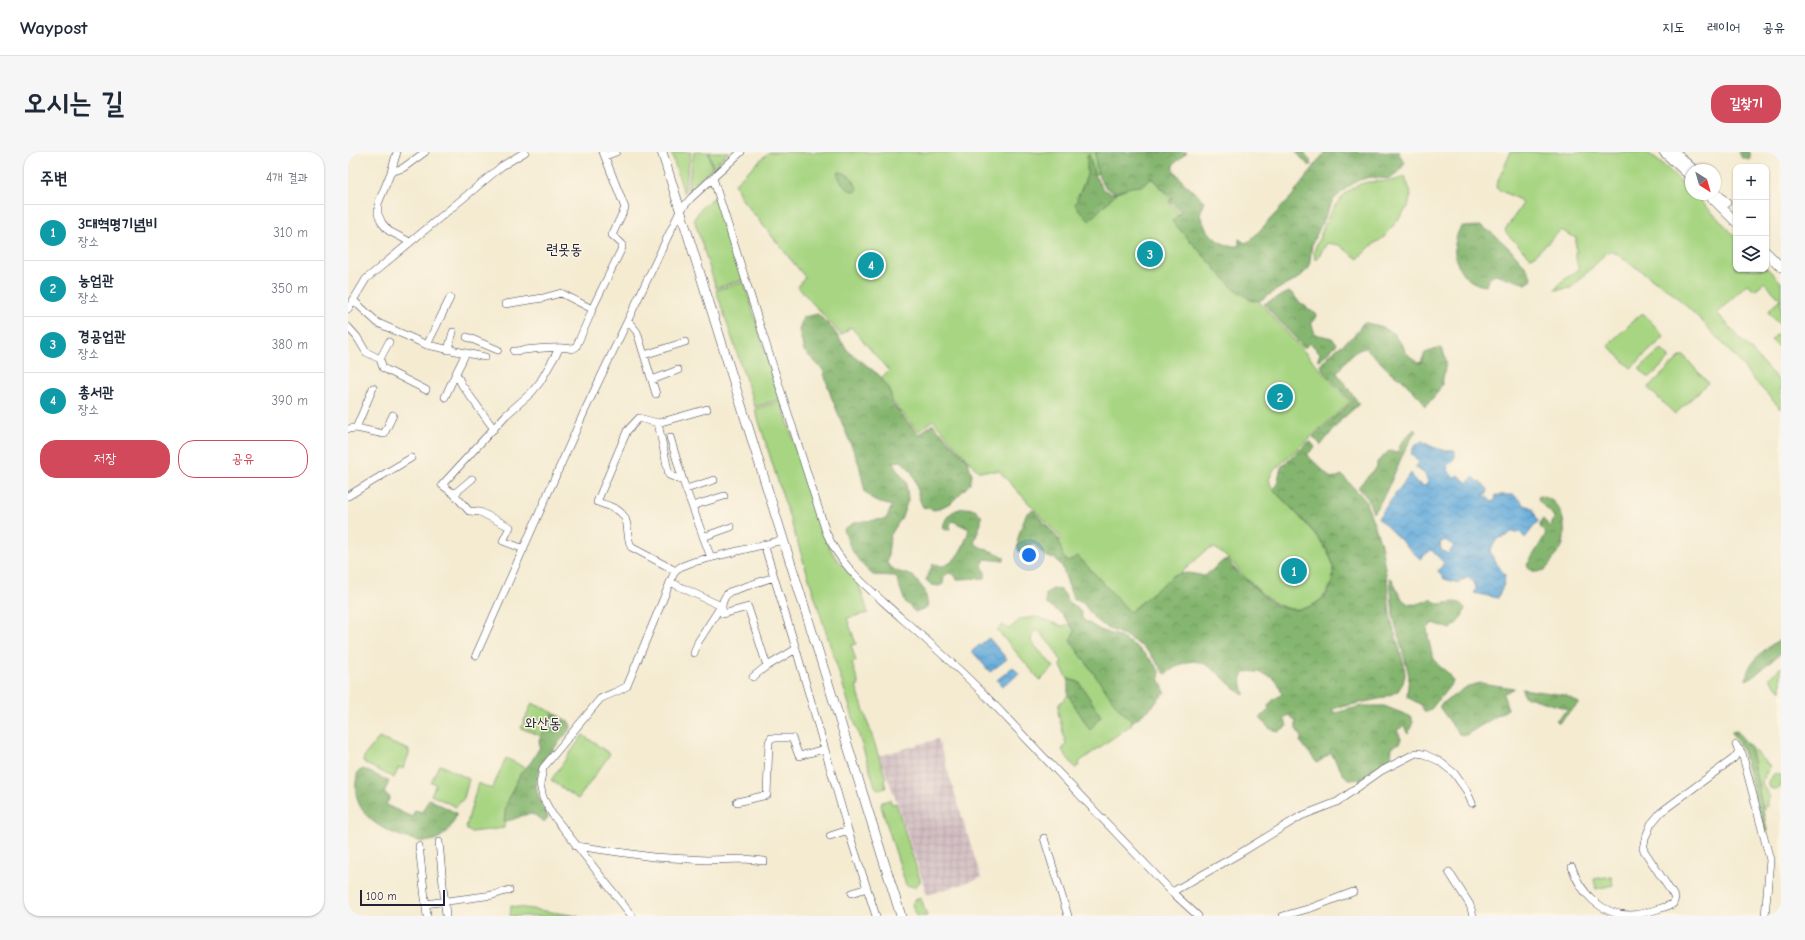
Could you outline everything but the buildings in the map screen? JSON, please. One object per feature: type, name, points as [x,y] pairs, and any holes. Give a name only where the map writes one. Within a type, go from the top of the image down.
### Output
[{"type":"main road","points":[[662,152],[900,916]]},
{"type":"main road","points":[[1664,152],[1685,171]]},
{"type":"main road","points":[[1674,152],[1687,164]]},
{"type":"main road","points":[[1721,198],[1733,211]]},
{"type":"main road","points":[[1714,200],[1733,219]]},
{"type":"main road","points":[[1769,249],[1781,260]]},
{"type":"main road","points":[[1769,255],[1781,267]]},
{"type":"street","points":[[396,152],[391,172],[378,204],[378,214],[382,223],[389,231],[410,242]]},
{"type":"street","points":[[391,172],[402,168],[425,152]]},
{"type":"street","points":[[348,309],[366,279],[502,166],[525,152]]},
{"type":"street","points":[[514,351],[559,349],[566,347],[572,349],[576,347],[592,309],[622,248],[622,244],[612,235],[625,208],[604,154],[616,152]]},
{"type":"street","points":[[476,655],[585,410],[680,211],[684,205],[741,152]]},
{"type":"street","points":[[712,178],[826,532],[835,552],[856,577],[959,669],[982,692],[1172,892],[1198,916]]},
{"type":"street","points":[[505,304],[543,298],[561,293],[592,309]]},
{"type":"street","points":[[427,345],[450,298]]},
{"type":"street","points":[[353,300],[378,323],[427,345],[483,357],[487,345]]},
{"type":"street","points":[[628,321],[637,332],[656,394]]},
{"type":"street","points":[[348,327],[357,337],[366,352],[380,359],[383,368],[426,390]]},
{"type":"street","points":[[448,350],[453,332]]},
{"type":"street","points":[[467,337],[498,350]]},
{"type":"street","points":[[380,359],[389,342]]},
{"type":"street","points":[[644,355],[685,342]]},
{"type":"street","points":[[524,549],[503,541],[510,527],[480,512],[469,511],[454,494],[442,484],[494,430],[506,415],[531,393],[540,382],[559,349]]},
{"type":"street","points":[[445,397],[466,353]]},
{"type":"street","points":[[652,380],[678,370]]},
{"type":"street","points":[[456,373],[466,391],[494,430]]},
{"type":"street","points":[[373,388],[352,428],[384,434],[393,415]]},
{"type":"street","points":[[676,571],[631,547],[628,540],[627,523],[618,509],[597,502],[627,431],[639,418],[658,423],[707,408]]},
{"type":"street","points":[[658,423],[669,475],[683,481]]},
{"type":"street","points":[[670,437],[683,481],[711,558]]},
{"type":"street","points":[[348,496],[410,458]]},
{"type":"street","points":[[454,494],[472,479]]},
{"type":"street","points":[[686,489],[714,480]]},
{"type":"street","points":[[692,506],[724,496]]},
{"type":"street","points":[[703,537],[731,527]]},
{"type":"street","points":[[632,916],[576,846],[542,798],[540,784],[543,768],[600,700],[607,695],[617,692],[627,686],[670,582],[676,571],[693,562],[783,540]]},
{"type":"street","points":[[764,544],[848,830],[876,916]]},
{"type":"street","points":[[694,653],[698,642],[721,606],[725,596],[729,592],[774,577]]},
{"type":"street","points":[[670,582],[721,606]]},
{"type":"street","points":[[721,606],[723,614],[748,607],[767,666]]},
{"type":"street","points":[[753,677],[767,666],[796,649]]},
{"type":"street","points":[[737,802],[767,795],[769,742],[771,738],[792,738],[799,756],[824,748]]},
{"type":"street","points":[[1572,867],[1580,885],[1598,906],[1608,911],[1630,916],[1673,904],[1674,901],[1672,893],[1643,849],[1645,839],[1656,817],[1733,760],[1738,754],[1738,747],[1742,753],[1770,860],[1765,916]]},
{"type":"street","points":[[1172,892],[1301,816],[1336,802],[1380,771],[1416,753],[1424,754],[1440,761],[1454,773],[1466,790],[1472,803]]},
{"type":"street","points":[[830,836],[848,830]]},
{"type":"street","points":[[1044,838],[1068,916]]},
{"type":"street","points":[[439,842],[446,916]]},
{"type":"street","points":[[419,846],[427,916]]},
{"type":"street","points":[[576,846],[652,857],[707,860],[745,859],[764,861]]},
{"type":"street","points":[[1449,872],[1470,904],[1473,916]]},
{"type":"street","points":[[852,893],[867,888]]},
{"type":"street","points":[[425,904],[493,894],[508,890]]},
{"type":"street","points":[[1283,916],[1311,908],[1353,892]]},
{"type":"shaded area","points":[[938,739],[981,878],[927,895],[897,802],[879,756]]},
{"type":"green space","points":[[671,152],[691,152],[684,193]]},
{"type":"green space","points":[[694,152],[708,152],[712,168],[687,191]]},
{"type":"green space","points":[[709,152],[729,152],[713,167]]},
{"type":"green space","points":[[769,152],[1100,152],[1103,161],[1093,180],[1076,197],[1093,216],[1110,199],[1124,188],[1138,183],[1146,184],[1152,178],[1171,199],[1169,202],[1350,402],[1273,471],[1269,479],[1271,487],[1318,538],[1332,561],[1332,581],[1326,593],[1316,603],[1308,607],[1294,609],[1285,608],[1271,601],[1255,587],[1232,562],[1215,548],[1207,550],[1132,616],[1070,566],[1052,546],[1061,538],[999,471],[978,471],[933,420],[918,431],[876,382],[889,371],[851,327],[841,335],[798,287],[805,277],[741,198],[735,183]]},
{"type":"green space","points":[[1096,152],[1187,152],[1173,165],[1173,169],[1184,183],[1204,201],[1200,214],[1209,233],[1219,242],[1232,246],[1239,246],[1239,239],[1245,243],[1250,241],[1292,196],[1325,152],[1400,152],[1399,154],[1405,163],[1398,173],[1388,179],[1370,177],[1359,180],[1349,186],[1333,200],[1312,244],[1309,268],[1291,283],[1283,286],[1261,300],[1252,301],[1232,287],[1172,221],[1181,212],[1170,201],[1172,198],[1152,177],[1142,186],[1131,187],[1117,192],[1089,221],[1075,205],[1087,175],[1087,156],[1089,154],[1099,184],[1108,192],[1114,193],[1114,191],[1105,187],[1100,180],[1096,165]]},
{"type":"green space","points":[[1296,152],[1304,152],[1312,165],[1308,165]]},
{"type":"green space","points":[[1511,152],[1647,152],[1685,185],[1685,200],[1700,200],[1733,234],[1733,272],[1769,272],[1769,270],[1781,282],[1781,326],[1768,312],[1780,299],[1764,282],[1755,290],[1747,284],[1717,313],[1781,383],[1781,409],[1700,319],[1669,290],[1612,251],[1608,252],[1571,288],[1555,290],[1561,282],[1579,269],[1576,259],[1576,238],[1561,230],[1534,256],[1530,257],[1507,234],[1505,230],[1522,205],[1520,200],[1497,189],[1496,185]]},
{"type":"green space","points":[[1738,152],[1750,152],[1750,160],[1742,158]]},
{"type":"green space","points":[[839,172],[846,174],[854,181],[857,191],[847,189],[837,174]]},
{"type":"green space","points":[[1405,176],[1411,194],[1408,207],[1384,237],[1371,246],[1358,259],[1339,245],[1327,243],[1316,260],[1314,254],[1324,226],[1333,209],[1345,194],[1360,184],[1392,181]]},
{"type":"green space","points":[[716,196],[743,280],[716,288],[694,219],[702,207]]},
{"type":"green space","points":[[1480,226],[1494,235],[1518,258],[1525,266],[1532,280],[1526,284],[1495,274],[1488,280],[1486,286],[1476,284],[1468,279],[1457,264],[1455,245],[1457,236],[1461,227]]},
{"type":"green space","points":[[744,282],[780,399],[755,407],[716,290]]},
{"type":"green space","points":[[1289,292],[1293,294],[1298,301],[1316,314],[1315,320],[1311,322],[1315,334],[1332,338],[1337,344],[1320,360],[1318,359],[1320,353],[1310,343],[1304,348],[1264,304]]},
{"type":"green space","points":[[818,314],[833,329],[848,351],[879,375],[890,390],[892,403],[918,434],[933,424],[967,460],[972,474],[970,484],[951,503],[935,510],[923,507],[919,498],[913,474],[901,461],[894,462],[898,471],[906,482],[908,500],[902,517],[890,536],[887,564],[896,571],[913,576],[925,591],[928,607],[915,612],[905,602],[896,576],[873,575],[855,555],[846,536],[844,529],[856,522],[886,519],[892,506],[874,501],[865,492],[859,464],[831,396],[823,370],[804,351],[799,330],[803,317]]},
{"type":"green space","points":[[1641,314],[1644,314],[1664,337],[1631,368],[1609,347],[1609,344]]},
{"type":"green space","points":[[1366,323],[1380,326],[1395,334],[1396,338],[1403,345],[1405,352],[1418,363],[1421,362],[1425,353],[1440,348],[1443,350],[1446,362],[1442,384],[1437,393],[1425,407],[1422,400],[1400,378],[1390,372],[1366,348],[1357,351],[1349,357],[1337,373],[1359,404],[1341,420],[1321,445],[1313,437],[1352,402],[1323,370],[1321,365],[1330,354],[1354,336],[1362,324]]},
{"type":"green space","points":[[1781,330],[1781,350],[1771,340]]},
{"type":"green space","points":[[1660,350],[1662,350],[1669,357],[1669,359],[1650,377],[1647,377],[1640,370],[1640,368]]},
{"type":"green space","points":[[1681,356],[1684,356],[1708,383],[1675,414],[1649,389],[1650,386]]},
{"type":"green space","points":[[781,401],[827,543],[835,557],[859,584],[868,613],[847,618],[856,644],[851,645],[856,661],[852,663],[859,685],[856,686],[886,779],[884,780],[886,788],[878,790],[875,786],[755,409]]},
{"type":"green space","points":[[1414,429],[1416,431],[1404,451],[1380,503],[1373,513],[1368,499],[1358,487],[1377,467],[1377,462],[1389,451],[1397,453],[1402,442]]},
{"type":"green space","points":[[1310,441],[1315,447],[1307,455],[1332,479],[1342,475],[1365,500],[1381,545],[1387,580],[1390,616],[1404,665],[1405,675],[1403,683],[1398,691],[1383,698],[1332,709],[1335,713],[1362,706],[1384,706],[1411,717],[1413,722],[1408,734],[1404,726],[1397,730],[1401,739],[1399,743],[1392,747],[1391,757],[1388,761],[1364,779],[1349,780],[1343,774],[1331,753],[1317,763],[1300,741],[1302,737],[1296,729],[1296,721],[1289,715],[1284,718],[1287,726],[1278,732],[1269,728],[1260,718],[1269,709],[1268,706],[1272,701],[1282,694],[1278,684],[1273,678],[1256,672],[1247,672],[1242,677],[1241,681],[1244,695],[1217,672],[1202,663],[1193,661],[1184,663],[1165,674],[1143,647],[1124,635],[1107,628],[1095,619],[1083,603],[1073,599],[1062,566],[1055,558],[1045,556],[1034,544],[1031,544],[1023,553],[1019,552],[1018,547],[1018,537],[1026,514],[1033,510],[1058,538],[1063,556],[1068,562],[1078,556],[1130,612],[1174,575],[1188,573],[1205,576],[1224,560],[1227,560],[1263,596],[1276,605],[1294,610],[1308,607],[1321,600],[1329,591],[1333,580],[1332,562],[1326,548],[1320,540],[1273,489],[1277,484],[1281,467]]},
{"type":"green space","points":[[1539,496],[1547,498],[1558,507],[1563,521],[1564,537],[1561,549],[1549,565],[1545,569],[1536,572],[1531,570],[1527,565],[1546,534],[1540,524],[1542,519],[1551,527],[1554,517],[1538,499]]},
{"type":"green space","points":[[964,508],[975,509],[981,515],[981,523],[974,542],[981,547],[1004,557],[1004,561],[985,559],[982,565],[985,578],[957,579],[954,574],[948,573],[944,577],[943,584],[939,586],[932,585],[926,580],[933,564],[943,566],[953,561],[966,540],[969,529],[953,521],[950,524],[950,529],[946,530],[943,528],[945,520],[950,514],[956,510]]},
{"type":"green space","points":[[1390,577],[1399,595],[1410,604],[1419,603],[1430,599],[1439,604],[1454,602],[1460,603],[1465,608],[1460,619],[1451,629],[1433,623],[1427,629],[1433,657],[1437,664],[1448,673],[1453,682],[1431,709],[1425,712],[1420,704],[1407,697],[1409,675],[1393,615]]},
{"type":"green space","points":[[1053,589],[1061,590],[1066,596],[1067,601],[1080,611],[1082,619],[1100,630],[1118,636],[1137,647],[1151,660],[1160,672],[1159,678],[1165,692],[1151,708],[1132,722],[1117,706],[1070,640],[1075,631],[1062,614],[1046,604],[1046,593]]},
{"type":"green space","points":[[1037,617],[1062,626],[1071,624],[1075,631],[1070,640],[1117,706],[1132,722],[1131,725],[1079,762],[1080,765],[1075,768],[1062,750],[1066,744],[1058,712],[1059,704],[1068,695],[1090,730],[1079,682],[1068,679],[1060,665],[1062,662],[1052,646],[1036,628],[1035,634],[1031,638],[1033,644],[1054,667],[1040,680],[997,630],[1003,625],[1009,629],[1021,619]]},
{"type":"green space","points":[[1781,638],[1781,653],[1754,676],[1746,680],[1750,666],[1758,656]]},
{"type":"green space","points":[[1781,667],[1781,691],[1769,678]]},
{"type":"green space","points":[[1068,679],[1079,682],[1101,716],[1090,730],[1068,695]]},
{"type":"green space","points":[[1481,683],[1514,688],[1503,694],[1508,709],[1466,735],[1459,734],[1440,708],[1440,705],[1468,686]]},
{"type":"green space","points":[[1522,689],[1565,695],[1579,703],[1559,723],[1556,720],[1568,709],[1524,696]]},
{"type":"green space","points":[[532,703],[556,714],[552,716],[541,736],[521,728]]},
{"type":"green space","points":[[556,714],[570,723],[571,728],[546,758],[538,776],[536,786],[538,795],[548,817],[544,822],[538,817],[529,814],[504,821],[506,805],[520,774],[531,762],[540,747],[539,740],[552,715]]},
{"type":"green space","points":[[1737,731],[1751,752],[1767,830],[1766,842],[1743,751],[1731,732]]},
{"type":"green space","points":[[583,735],[610,754],[578,799],[551,780]]},
{"type":"green space","points":[[379,738],[409,750],[409,754],[403,769],[399,767],[394,778],[363,761],[365,755]]},
{"type":"green space","points":[[1745,741],[1770,767],[1762,780],[1762,785],[1770,797],[1766,803],[1768,805],[1763,809],[1751,752]]},
{"type":"green space","points":[[506,758],[526,768],[513,788],[507,804],[504,828],[471,832],[467,830],[466,827],[478,783],[492,789]]},
{"type":"green space","points":[[441,765],[469,779],[464,798],[456,807],[431,795],[436,784],[431,782],[438,767]]},
{"type":"green space","points":[[363,769],[389,781],[384,793],[390,797],[386,805],[412,817],[415,810],[422,812],[429,799],[456,813],[450,827],[442,836],[438,838],[430,841],[418,841],[390,832],[372,821],[360,805],[356,795],[358,772]]},
{"type":"green space","points":[[1775,773],[1781,775],[1781,787],[1776,790],[1770,788],[1768,781]]},
{"type":"green space","points":[[890,800],[892,804],[896,803],[920,880],[915,887],[906,885],[881,806],[882,802]]},
{"type":"green space","points":[[1611,876],[1613,885],[1596,889],[1594,879]]},
{"type":"green space","points":[[921,898],[927,916],[916,916],[912,904],[915,900]]},
{"type":"green space","points":[[511,906],[578,916],[510,916]]},
{"type":"water","points":[[1422,441],[1438,449],[1455,451],[1455,458],[1447,466],[1450,474],[1454,477],[1459,475],[1467,483],[1473,477],[1488,489],[1487,494],[1483,494],[1492,502],[1496,498],[1495,495],[1514,495],[1525,505],[1532,508],[1538,521],[1525,538],[1520,532],[1511,532],[1507,536],[1497,539],[1490,551],[1505,575],[1504,584],[1498,598],[1474,593],[1476,588],[1474,582],[1468,578],[1458,583],[1444,579],[1438,571],[1444,563],[1431,550],[1420,559],[1378,518],[1411,473],[1416,482],[1424,486],[1428,482],[1424,473],[1415,468],[1419,462],[1411,454],[1414,446]],"holes":[[[1445,540],[1454,546],[1448,554],[1441,550],[1440,543]]]},
{"type":"water","points":[[989,638],[1007,659],[990,672],[972,651]]},
{"type":"water","points":[[1013,667],[1019,674],[1002,686],[997,680]]},
{"type":"place","name":"경공업관","points":[[1150,254]]},
{"type":"place","name":"총서관","points":[[871,265]]},
{"type":"place","name":"농업관","points":[[1280,397]]},
{"type":"place","name":"3대혁명기념비","points":[[1294,571]]},
{"type":"district","name":"련못동","points":[[564,249]]},
{"type":"district","name":"와산동","points":[[543,723]]}]
